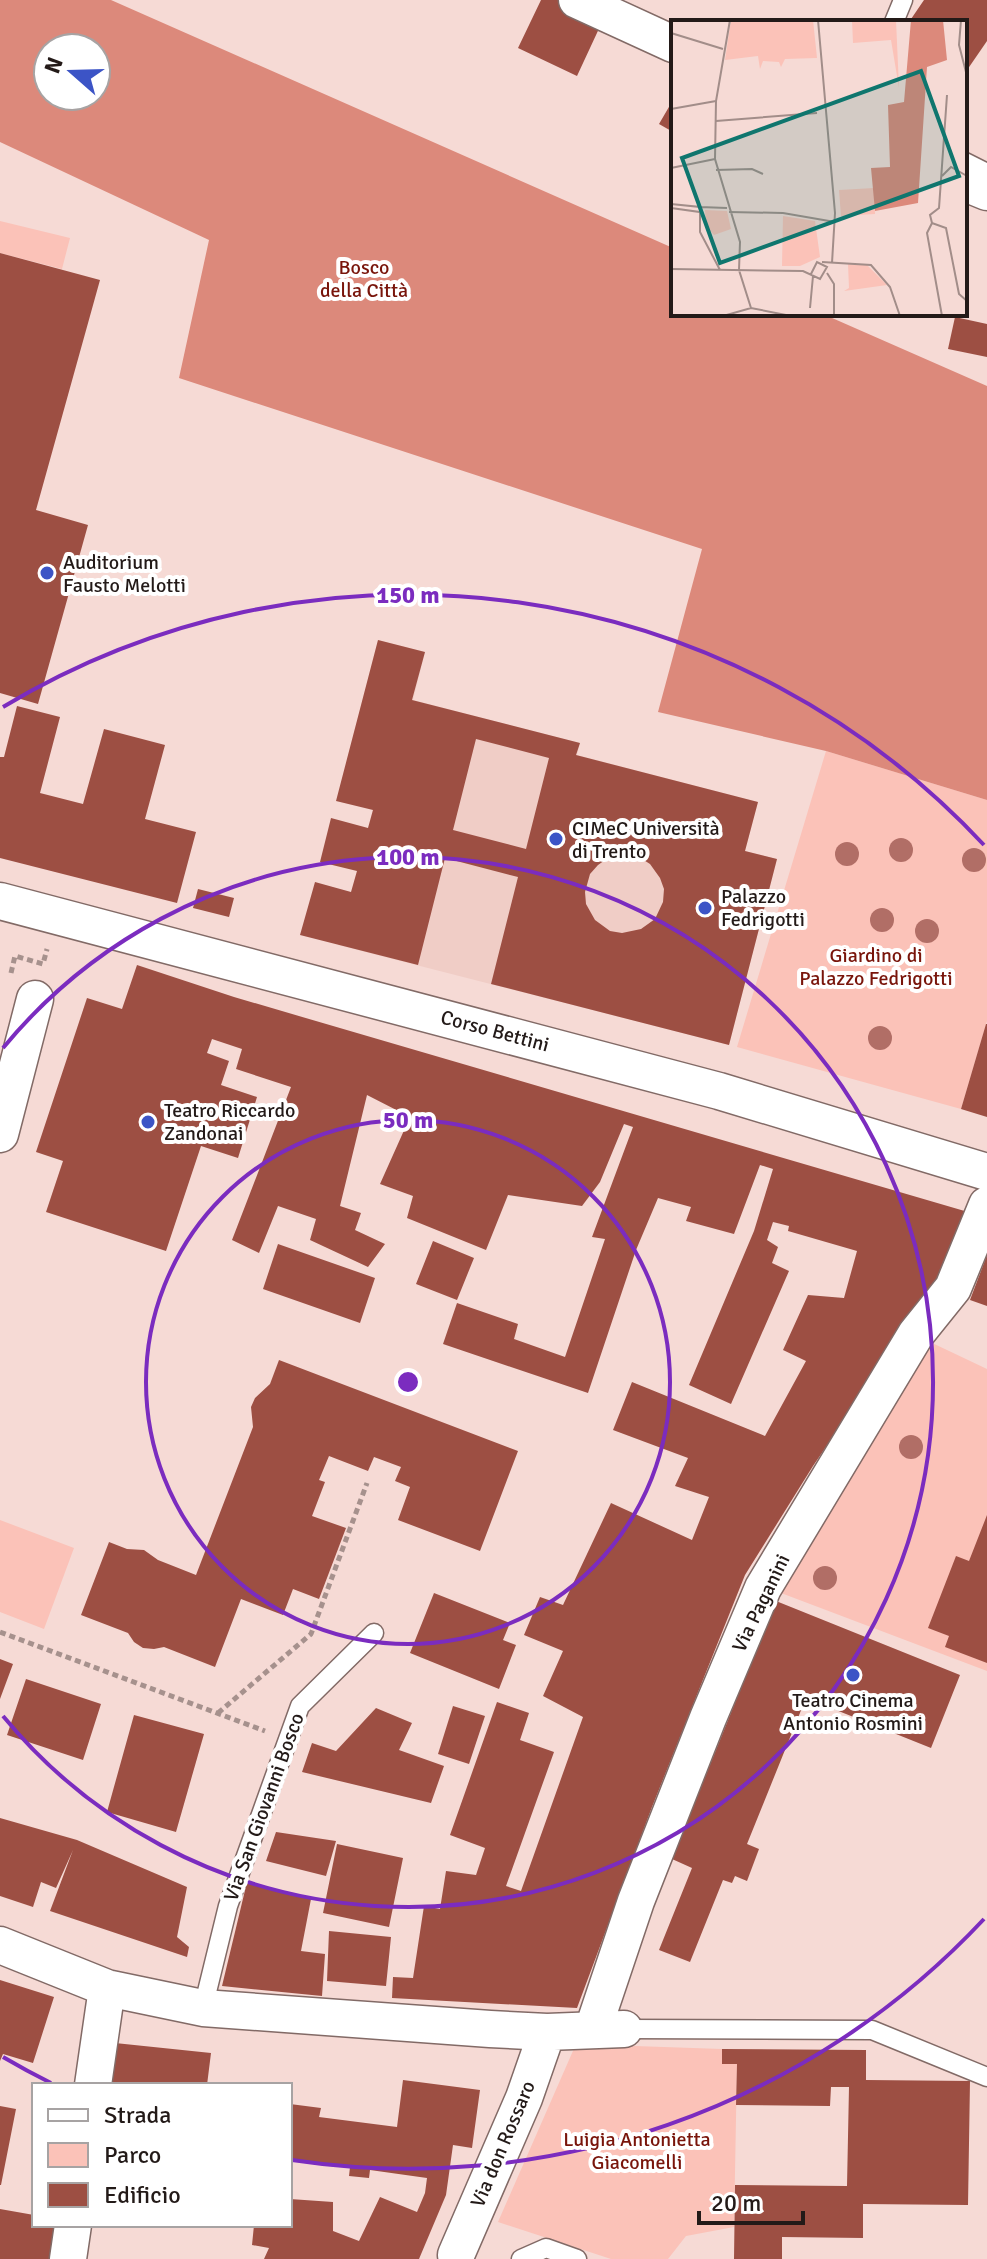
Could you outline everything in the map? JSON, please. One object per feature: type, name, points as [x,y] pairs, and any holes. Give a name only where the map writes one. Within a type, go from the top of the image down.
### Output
[{"type":"street","points":[[577,0],[671,43]]},
{"type":"street","points":[[967,184],[987,192]]},
{"type":"street","name":"Corso Bettini","points":[[0,901],[719,1091],[987,1172]]},
{"type":"street","points":[[0,1134],[35,999]]},
{"type":"street","name":"Via Paganini","points":[[608,2029],[636,1901],[763,1588],[916,1334],[953,1288],[987,1205]]},
{"type":"street","points":[[0,1945],[107,1988],[203,2008],[547,2032],[608,2029]]},
{"type":"street","points":[[93,2083],[107,1988]]},
{"type":"street","name":"Via don Rossaro","points":[[460,2258],[547,2032]]},
{"type":"street","points":[[68,2259],[73,2227]]},
{"type":"lane","points":[[895,20],[903,0]]},
{"type":"lane","points":[[967,163],[987,173]]},
{"type":"lane","name":"Via San Giovanni Bosco","points":[[203,2008],[228,1906],[300,1706],[374,1633]]},
{"type":"lane","points":[[608,2029],[872,2030],[987,2077]]},
{"type":"lane","points":[[521,2259],[546,2248],[577,2259]]},
{"type":"path","points":[[218,1713],[311,1634],[367,1483]]},
{"type":"path","points":[[0,1632],[288,1739]]},
{"type":"shaded area","name":"CIMeC Università di Trento","points":[[378,640],[425,652],[413,700],[580,743],[577,755],[758,802],[745,851],[777,859],[729,1045],[338,945],[383,770],[347,760]]},
{"type":"green space","name":"Bosco della Città","points":[[0,0],[111,0],[671,247],[671,316],[828,316],[987,386],[987,800],[826,751],[658,712],[702,549],[179,378],[209,240],[0,142]]},
{"type":"green space","points":[[0,221],[70,238],[62,269],[0,253]]},
{"type":"green space","name":"Giardino di Palazzo Fedrigotti","points":[[826,751],[987,800],[987,1021],[961,1109],[737,1047]]},
{"type":"green space","points":[[928,1341],[987,1369],[987,1671],[781,1593]]},
{"type":"green space","points":[[0,1520],[74,1548],[44,1629],[0,1612]]},
{"type":"green space","name":"Luigia Antonietta Giacomelli","points":[[576,2044],[722,2049],[722,2064],[737,2064],[734,2227],[686,2236],[668,2259],[611,2259],[498,2222]]},
{"type":"building","points":[[541,0],[561,0],[603,20],[577,76],[518,48]]},
{"type":"building","points":[[924,0],[987,0],[987,41],[967,70],[967,20],[910,20]]},
{"type":"building","points":[[671,103],[671,131],[659,124]]},
{"type":"building","points":[[0,253],[100,280],[36,510],[88,525],[38,704],[0,693]]},
{"type":"building","points":[[955,317],[987,324],[987,357],[948,349]]},
{"type":"building","name":"CIMeC Università di Trento","points":[[378,640],[425,652],[412,700],[580,743],[576,755],[758,802],[745,851],[777,859],[729,1045],[491,984],[518,877],[445,858],[418,965],[300,935],[315,882],[351,892],[357,871],[320,862],[331,818],[368,828],[373,810],[336,801]],"holes":[[[476,739],[549,758],[526,849],[453,830]],[[626,855],[639,857],[650,864],[664,889],[663,902],[655,919],[641,929],[622,933],[610,931],[595,920],[586,904],[585,892],[590,874],[598,865],[608,858]]]},
{"type":"building","points":[[17,706],[60,717],[40,793],[83,804],[104,729],[165,745],[145,819],[196,832],[177,903],[0,858],[0,757],[4,757]]},
{"type":"building","points":[[198,889],[234,898],[229,917],[193,908]]},
{"type":"building","points":[[137,965],[234,997],[968,1212],[934,1287],[813,1466],[745,1575],[652,1807],[577,2008],[392,1998],[393,1977],[413,1978],[424,1906],[440,1909],[446,1871],[476,1875],[485,1848],[450,1835],[497,1702],[529,1713],[520,1740],[554,1752],[506,1886],[521,1891],[583,1717],[543,1696],[563,1651],[524,1635],[540,1597],[563,1605],[611,1503],[692,1540],[709,1497],[675,1486],[688,1458],[613,1430],[632,1382],[765,1436],[806,1361],[783,1350],[808,1295],[844,1298],[857,1251],[788,1231],[789,1226],[773,1222],[767,1240],[778,1247],[772,1263],[789,1271],[731,1404],[689,1385],[754,1231],[773,1169],[760,1165],[734,1234],[686,1221],[691,1207],[658,1198],[636,1250],[588,1393],[443,1344],[457,1303],[518,1324],[514,1339],[565,1357],[605,1239],[592,1237],[633,1127],[624,1124],[600,1182],[582,1206],[508,1195],[486,1250],[407,1218],[413,1196],[380,1184],[410,1117],[367,1095],[340,1206],[361,1213],[355,1230],[385,1244],[368,1267],[310,1240],[316,1219],[278,1206],[259,1253],[232,1240],[291,1087],[236,1069],[242,1049],[212,1039],[207,1053],[229,1061],[221,1085],[257,1097],[238,1158],[201,1146],[166,1251],[46,1212],[63,1161],[36,1152],[87,998],[122,1009]]},
{"type":"building","points":[[987,1024],[987,1117],[961,1109]]},
{"type":"building","points":[[433,1241],[474,1258],[457,1300],[416,1284]]},
{"type":"building","points":[[278,1244],[375,1278],[360,1323],[263,1289]]},
{"type":"building","points":[[987,1255],[987,1306],[970,1300]]},
{"type":"building","points":[[279,1360],[518,1451],[480,1551],[398,1520],[410,1487],[395,1481],[401,1467],[374,1457],[368,1471],[329,1456],[319,1480],[325,1482],[312,1516],[346,1528],[319,1599],[293,1589],[283,1615],[241,1599],[215,1667],[164,1647],[143,1648],[128,1633],[81,1615],[109,1542],[127,1549],[144,1550],[158,1560],[196,1575],[253,1427],[251,1407],[255,1398],[270,1384]]},
{"type":"building","points":[[987,1515],[987,1663],[945,1647],[949,1636],[928,1628],[956,1556],[969,1561]]},
{"type":"building","points":[[434,1593],[510,1623],[503,1640],[516,1645],[499,1689],[410,1653]]},
{"type":"building","points":[[776,1601],[960,1675],[931,1748],[806,1698],[747,1844],[759,1849],[747,1881],[735,1876],[732,1883],[723,1880],[690,1962],[659,1950],[692,1868],[672,1859]]},
{"type":"building","points":[[0,1659],[13,1664],[0,1699]]},
{"type":"building","points":[[26,1679],[101,1704],[83,1760],[7,1735]]},
{"type":"building","points":[[453,1706],[485,1716],[469,1764],[438,1754]]},
{"type":"building","points":[[376,1708],[412,1723],[399,1750],[444,1766],[431,1803],[302,1772],[312,1743],[336,1751]]},
{"type":"building","points":[[134,1715],[204,1734],[176,1832],[107,1812]]},
{"type":"building","points":[[0,1818],[77,1840],[187,1887],[177,1937],[189,1947],[187,1957],[50,1911],[73,1850],[56,1888],[41,1882],[33,1907],[0,1896]]},
{"type":"building","points":[[276,1832],[336,1841],[326,1876],[266,1861]]},
{"type":"building","points":[[337,1844],[403,1858],[389,1927],[323,1913]]},
{"type":"building","points":[[247,1882],[311,1899],[301,1951],[325,1954],[322,1996],[222,1986]]},
{"type":"building","points":[[329,1931],[391,1937],[386,1986],[327,1981]]},
{"type":"building","points":[[0,1980],[54,1997],[33,2063],[3,2054],[0,2061]]},
{"type":"building","points":[[115,2043],[211,2053],[207,2083],[111,2083]]},
{"type":"building","points":[[722,2049],[866,2050],[866,2080],[970,2081],[968,2205],[863,2204],[863,2238],[782,2237],[782,2259],[734,2259],[735,2185],[847,2186],[849,2087],[831,2087],[830,2106],[736,2105],[737,2064],[722,2064]]},
{"type":"building","points":[[403,2080],[480,2090],[472,2148],[453,2145],[446,2195],[419,2259],[264,2259],[269,2248],[252,2245],[254,2227],[292,2227],[292,2199],[333,2202],[333,2231],[359,2241],[380,2197],[417,2212],[425,2193],[427,2178],[370,2170],[369,2178],[349,2176],[350,2167],[292,2159],[292,2104],[321,2108],[319,2117],[397,2127]]},
{"type":"building","points":[[0,2106],[16,2109],[1,2185],[0,2185]]},
{"type":"building","points":[[0,2209],[32,2215],[32,2227],[66,2227],[60,2259],[0,2259]]},
{"type":"place","name":"Auditorium Fausto Melotti","points":[[47,573]]},
{"type":"place","name":"CIMeC Università di Trento","points":[[556,839]]},
{"type":"place","name":"Palazzo Fedrigotti","points":[[705,908]]},
{"type":"place","name":"Teatro Riccardo Zandonai","points":[[148,1122]]},
{"type":"place","name":"Teatro Cinema Antonio Rosmini","points":[[853,1675]]}]
